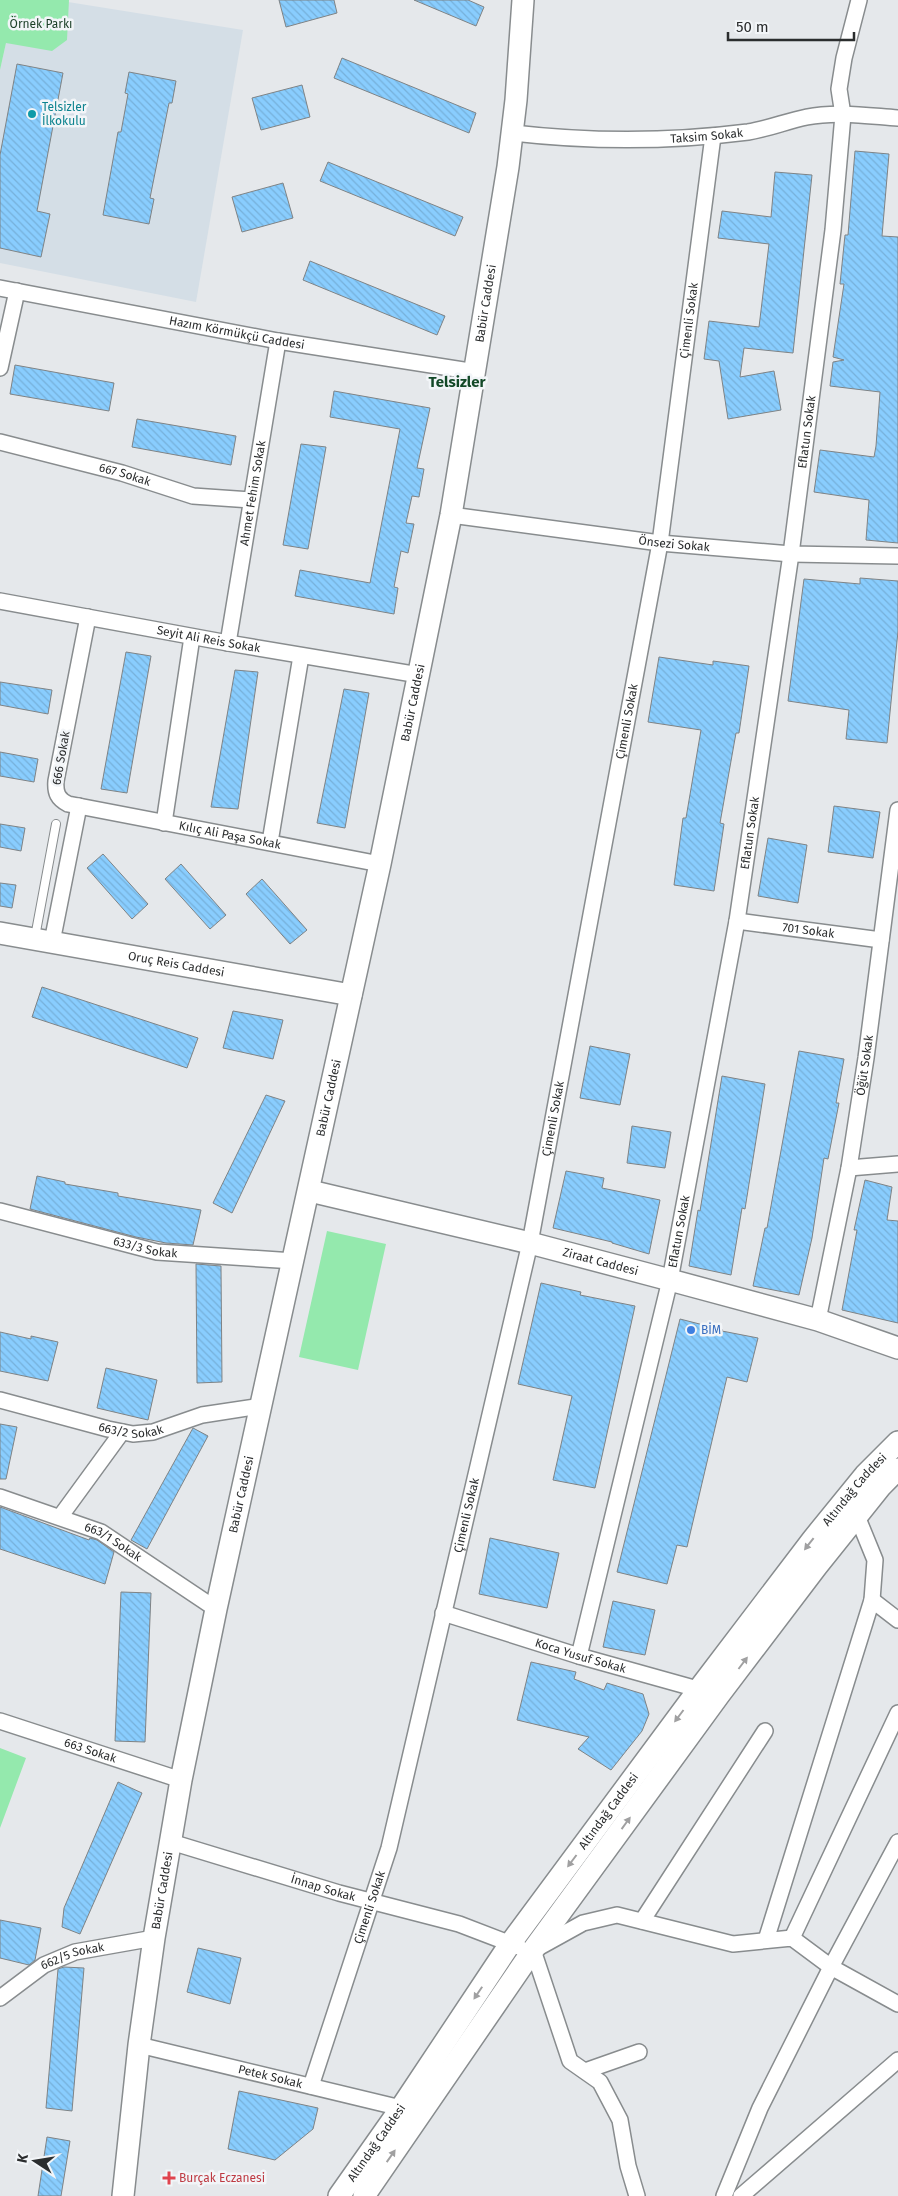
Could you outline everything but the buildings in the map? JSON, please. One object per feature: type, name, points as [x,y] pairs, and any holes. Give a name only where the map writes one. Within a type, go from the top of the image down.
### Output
[{"type":"main road","name":"Babür Caddesi","points":[[123,2196],[139,2045],[154,1938],[181,1780],[216,1610],[310,1191],[380,864],[451,514],[476,372],[513,133],[523,0]]},
{"type":"main road","name":"Oruç Reis Caddesi","points":[[0,933],[351,995]]},
{"type":"main road","name":"Ziraat Caddesi","points":[[310,1191],[530,1244],[818,1320],[894,1349]]},
{"type":"main road","name":"Altındağ Caddesi","points":[[364,2196],[813,1539],[865,1475],[898,1442]]},
{"type":"main road","name":"Altındağ Caddesi","points":[[339,2196],[401,2108],[510,1944],[709,1692],[857,1516],[894,1479]]},
{"type":"street","name":"Eflatun Sokak","points":[[579,1656],[670,1280],[736,921],[791,554],[833,230],[843,115],[839,89],[840,81],[859,0]]},
{"type":"street","name":"Taksim Sokak","points":[[513,133],[609,140],[713,136],[751,132],[808,116],[843,115],[898,118]]},
{"type":"street","name":"Çimenli Sokak","points":[[311,2086],[389,1848],[530,1244],[660,543],[713,136]]},
{"type":"street","name":"Hazım Körmükçü Caddesi","points":[[0,288],[278,341],[476,372]]},
{"type":"street","points":[[0,368],[17,291]]},
{"type":"street","name":"Ahmet Fehim Sokak","points":[[228,643],[278,341]]},
{"type":"street","name":"667 Sokak","points":[[0,442],[122,473],[194,496],[251,500]]},
{"type":"street","name":"Önsezi Sokak","points":[[451,514],[660,543],[791,554],[898,556]]},
{"type":"street","name":"Seyit Ali Reis Sokak","points":[[0,601],[301,656],[419,674]]},
{"type":"street","name":"666 Sokak","points":[[79,806],[62,801],[56,794],[55,788],[88,617]]},
{"type":"street","points":[[164,823],[192,637]]},
{"type":"street","points":[[270,842],[301,656]]},
{"type":"street","points":[[43,941],[79,806]]},
{"type":"street","name":"Kılıç Ali Paşa Sokak","points":[[79,806],[380,864]]},
{"type":"street","name":"Öğüt Sokak","points":[[818,1320],[849,1168],[898,810]]},
{"type":"street","name":"701 Sokak","points":[[736,921],[881,940]]},
{"type":"street","points":[[849,1168],[898,1164]]},
{"type":"street","name":"633/3 Sokak","points":[[0,1212],[157,1252],[294,1261]]},
{"type":"street","name":"663/2 Sokak","points":[[0,1400],[133,1434],[153,1432],[202,1415],[261,1406]]},
{"type":"street","points":[[60,1517],[122,1432]]},
{"type":"street","name":"663/1 Sokak","points":[[0,1497],[101,1532],[216,1610]]},
{"type":"street","points":[[766,1940],[872,1600],[875,1560],[857,1516]]},
{"type":"street","points":[[872,1600],[898,1620]]},
{"type":"street","name":"Koca Yusuf Sokak","points":[[443,1613],[579,1656],[709,1692]]},
{"type":"street","points":[[792,1938],[898,1713]]},
{"type":"street","name":"663 Sokak","points":[[0,1721],[181,1780]]},
{"type":"street","points":[[642,1921],[765,1731]]},
{"type":"street","name":"İnnap Sokak","points":[[170,1842],[339,1893],[459,1924],[510,1944],[533,1950]]},
{"type":"street","points":[[724,2196],[760,2108],[831,1967],[898,1842]]},
{"type":"street","points":[[637,2196],[628,2166],[620,2120],[600,2082],[570,2061],[533,1950],[582,1924],[618,1915],[732,1944],[792,1938],[831,1967],[898,2004]]},
{"type":"street","name":"662/5 Sokak","points":[[0,1998],[44,1965],[75,1952],[154,1938]]},
{"type":"street","name":"Petek Sokak","points":[[139,2045],[401,2108]]},
{"type":"street","points":[[585,2071],[639,2052]]},
{"type":"street","points":[[741,2196],[898,2060]]},
{"type":"lane","points":[[43,941],[56,824]]},
{"type":"shaded area","points":[[68,2],[243,30],[196,302],[0,263],[0,70],[6,43]]},
{"type":"green space","name":"Örnek Parkı","points":[[0,0],[69,0],[67,40],[52,51],[6,43],[0,70]]},
{"type":"green space","points":[[327,1231],[386,1244],[358,1370],[299,1357]]},
{"type":"green space","points":[[0,1748],[26,1758],[0,1828]]},
{"type":"place","name":"Telsizler İlkokulu","points":[[32,114]]},
{"type":"place","name":"BİM","points":[[691,1330]]},
{"type":"place","name":"Burçak Eczanesi","points":[[169,2178]]},
{"type":"district","name":"Telsizler","points":[[457,382]]}]
